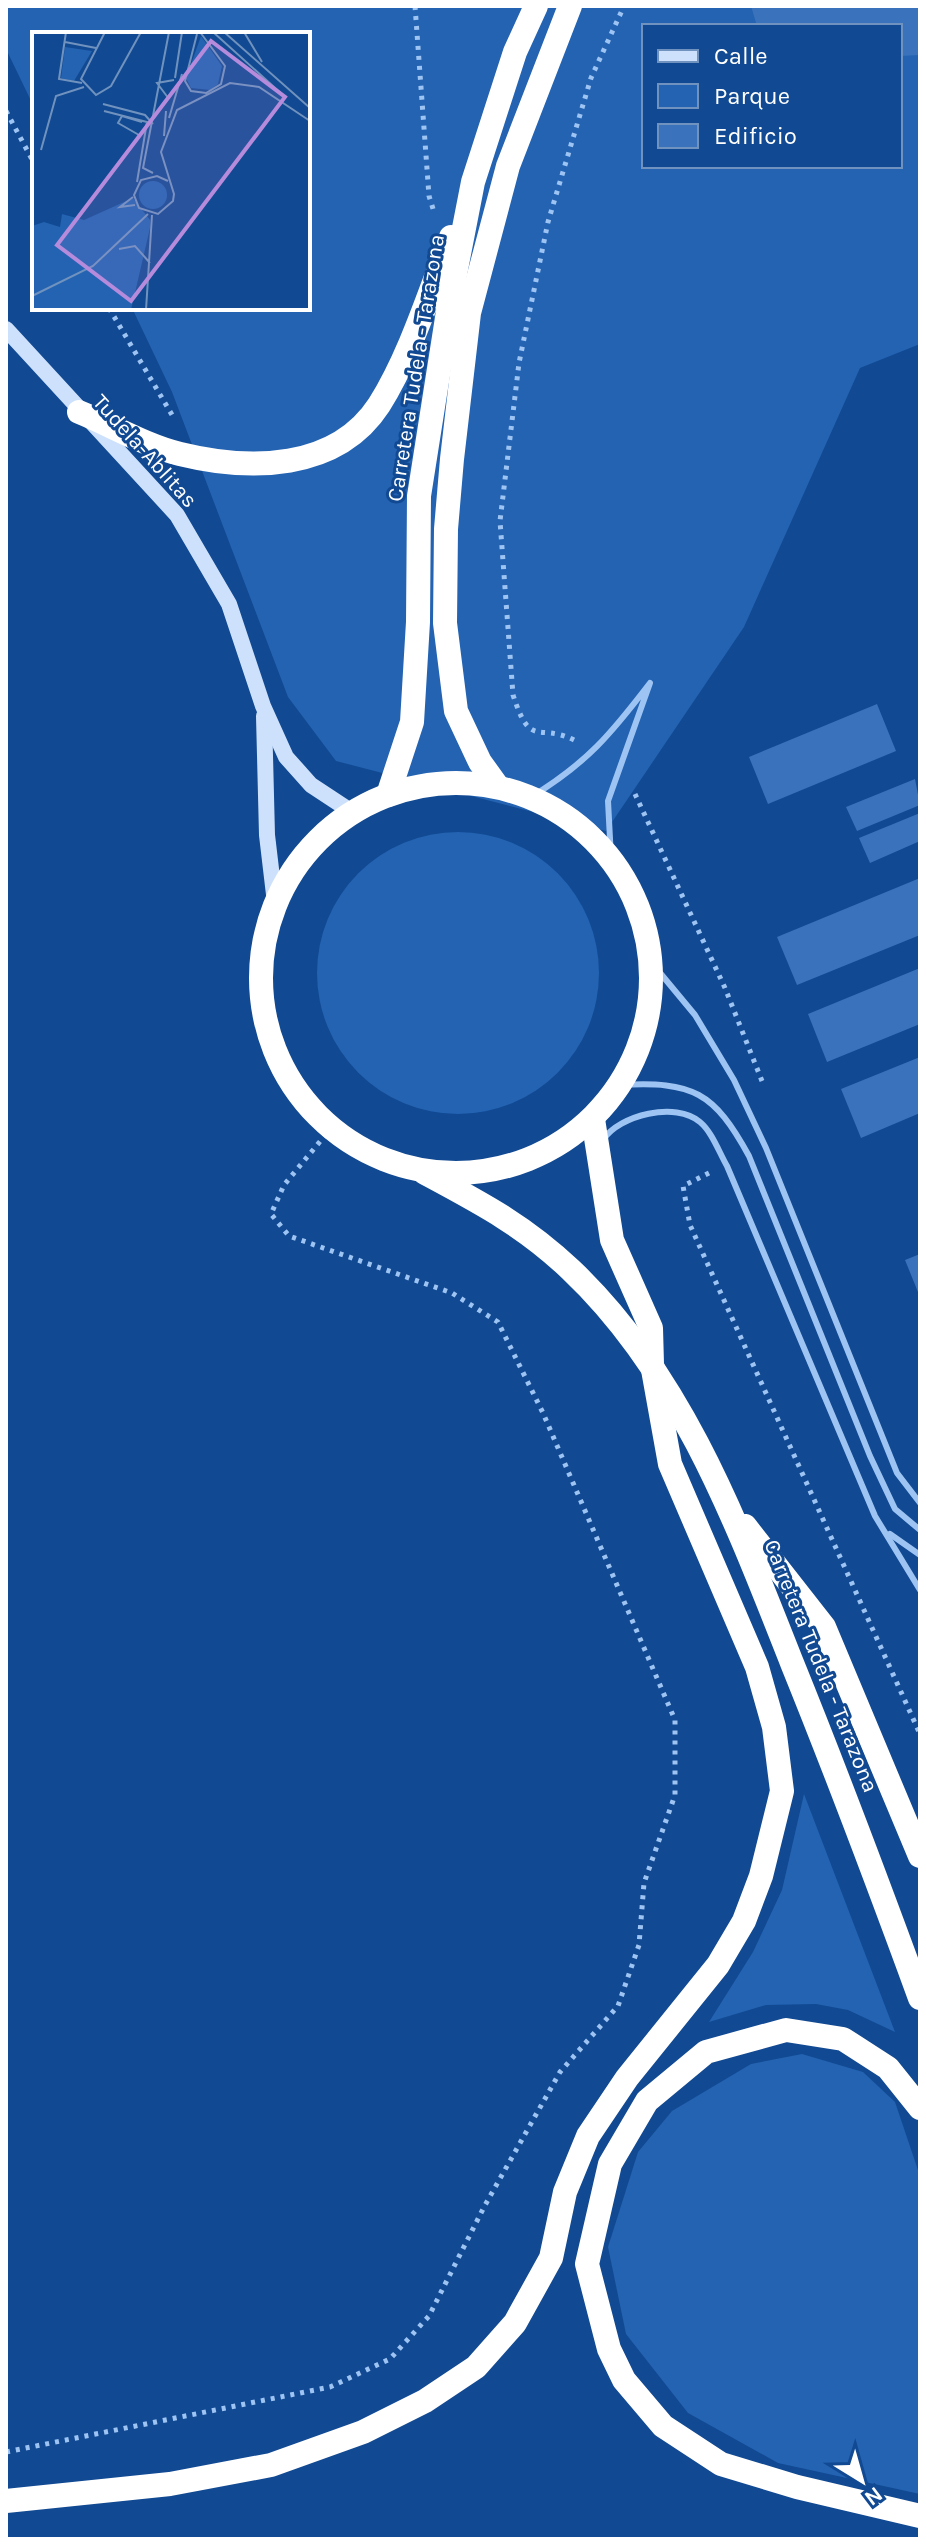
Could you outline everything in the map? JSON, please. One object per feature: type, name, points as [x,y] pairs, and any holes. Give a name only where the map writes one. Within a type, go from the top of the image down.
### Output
[{"type":"highway","name":"Carretera Tudela - Tarazona","points":[[388,795],[412,722],[418,622],[419,496],[473,182],[515,52],[536,6]]},
{"type":"highway","name":"Carretera Tudela - Tarazona","points":[[498,787],[480,762],[456,711],[445,623],[446,529],[452,459],[469,313],[508,166],[570,6]]},
{"type":"highway","points":[[79,412],[179,454],[249,465],[305,460],[347,439],[378,406],[418,322],[473,182]]},
{"type":"highway","points":[[442,783],[498,787],[531,797],[575,822],[611,858],[639,907],[651,962],[646,1025],[620,1085],[593,1119],[543,1154],[485,1172],[424,1173],[358,1149],[304,1104],[269,1042],[259,973],[275,903],[306,852],[352,812],[388,795],[442,783]]},
{"type":"highway","name":"Carretera Tudela - Tarazona","points":[[593,1119],[612,1240],[651,1328],[652,1364]]},
{"type":"highway","name":"Carretera Tudela - Tarazona","points":[[424,1173],[519,1224],[573,1272],[652,1364],[729,1505],[861,1836],[920,1998]]},
{"type":"highway","points":[[6,2501],[170,2484],[271,2465],[363,2432],[425,2401],[476,2367],[515,2323],[551,2258],[565,2192],[588,2136],[627,2078],[718,1965],[744,1921],[761,1876],[782,1791],[774,1727],[757,1667],[670,1464],[652,1364]]},
{"type":"highway","points":[[729,1505],[824,1627],[920,1856]]},
{"type":"highway","points":[[920,2108],[888,2068],[843,2039],[786,2030],[706,2052],[647,2101],[610,2164],[587,2264],[609,2349],[624,2380],[663,2426],[721,2464],[797,2487],[920,2516]]},
{"type":"street","name":"Tudela-Ablitas","points":[[6,329],[79,412],[177,515],[229,604],[263,706],[286,757],[311,785],[352,812]]},
{"type":"street","name":"Tudela-Ablitas","points":[[263,706],[267,835],[275,903]]},
{"type":"lane","points":[[531,797],[568,774],[595,751],[650,683],[608,801],[611,858]]},
{"type":"lane","points":[[651,962],[695,1015],[734,1080],[766,1148],[897,1473],[920,1503]]},
{"type":"lane","points":[[620,1085],[655,1083],[697,1091],[722,1112],[749,1156],[882,1483],[895,1509],[920,1530]]},
{"type":"lane","points":[[597,1150],[605,1136],[618,1124],[644,1116],[686,1112],[703,1123],[727,1166],[875,1516],[920,1590]]},
{"type":"lane","points":[[875,1516],[892,1537],[920,1555]]},
{"type":"path","points":[[415,6],[429,196],[445,251]]},
{"type":"path","points":[[595,751],[568,737],[538,734],[526,728],[519,714],[513,695],[500,521],[519,363],[548,222],[591,78],[624,6]]},
{"type":"path","points":[[6,111],[32,159]]},
{"type":"path","name":"Tudela-Ablitas","points":[[110,310],[194,456]]},
{"type":"path","points":[[617,770],[632,789],[725,988],[763,1083]]},
{"type":"path","points":[[6,2452],[330,2387],[390,2359],[429,2316],[484,2207],[560,2072],[618,2006],[639,1945],[644,1883],[675,1795],[675,1720],[543,1413],[498,1322],[452,1293],[289,1236],[271,1214],[284,1185],[332,1127]]},
{"type":"path","points":[[712,1171],[683,1186],[690,1225],[920,1734]]},
{"type":"green space","points":[[6,6],[920,6],[920,344],[860,368],[744,627],[606,831],[336,761],[288,697],[172,392],[133,310],[310,310],[310,32],[32,32],[32,103],[6,49]]},
{"type":"green space","points":[[458,832],[485,835],[512,843],[547,864],[567,884],[593,932],[599,973],[596,1000],[588,1027],[567,1062],[547,1082],[499,1108],[458,1114],[431,1111],[404,1103],[369,1082],[349,1062],[323,1014],[317,973],[320,946],[328,919],[349,884],[369,864],[417,838]]},
{"type":"green space","points":[[804,1794],[895,2032],[848,2010],[816,2004],[766,2005],[709,2022],[753,1952],[782,1890]]},
{"type":"green space","points":[[802,2054],[863,2072],[895,2102],[920,2176],[920,2494],[778,2463],[688,2413],[626,2334],[608,2247],[638,2152],[672,2111],[751,2064]]},
{"type":"building","points":[[751,6],[920,6],[920,55],[902,56],[902,24],[756,24]]},
{"type":"building","points":[[877,704],[896,751],[768,804],[749,757]]},
{"type":"building","points":[[915,779],[920,805],[857,831],[846,807]]},
{"type":"building","points":[[920,813],[920,841],[870,863],[859,838]]},
{"type":"building","points":[[920,878],[920,935],[797,985],[777,937]]},
{"type":"building","points":[[920,968],[920,1024],[827,1062],[808,1014]]},
{"type":"building","points":[[920,1057],[920,1113],[861,1138],[841,1089]]},
{"type":"building","points":[[920,1254],[920,1297],[905,1260]]}]
